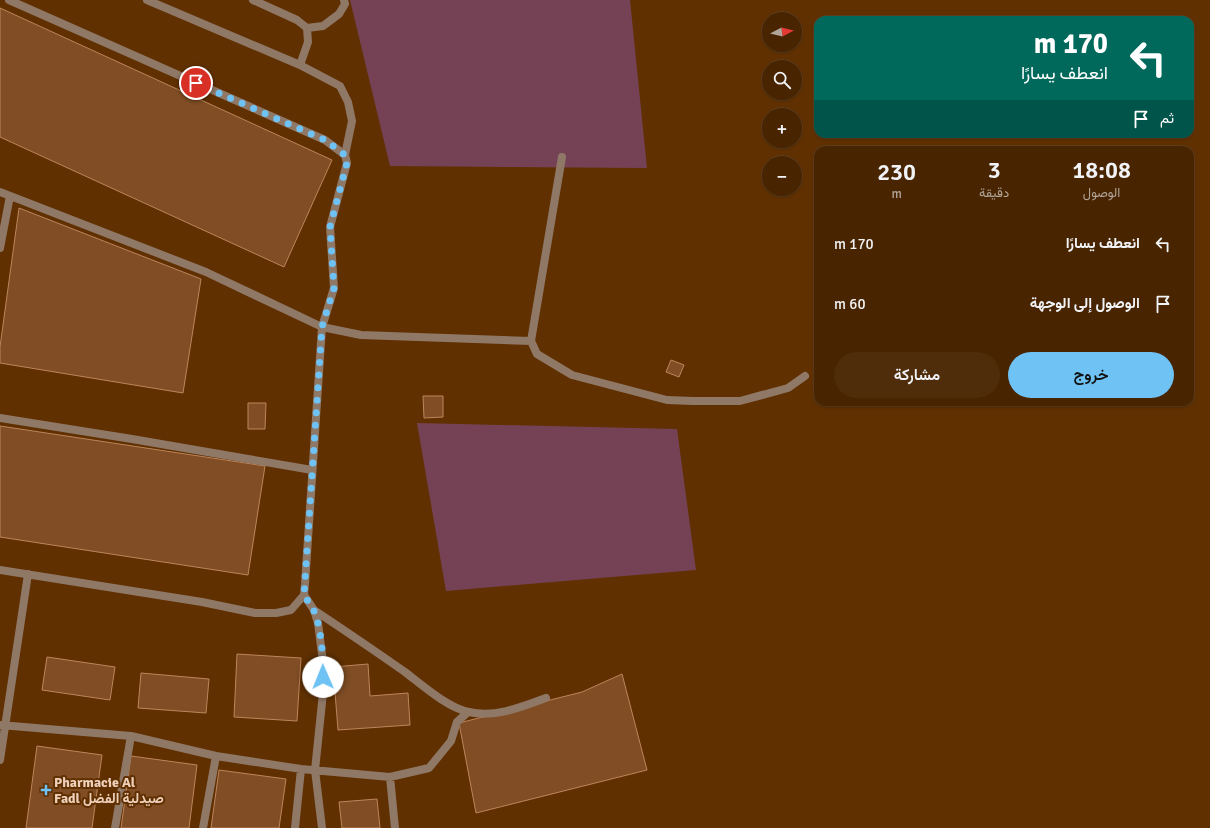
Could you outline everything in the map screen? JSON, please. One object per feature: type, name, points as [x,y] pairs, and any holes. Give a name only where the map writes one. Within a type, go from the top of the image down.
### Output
[{"type":"street","points":[[9,0],[325,140],[345,155]]},
{"type":"street","points":[[0,570],[202,602],[254,613],[276,613],[291,610],[304,595],[322,327],[334,288],[330,227],[347,163],[345,155],[352,121],[348,102],[340,86],[300,65],[147,0]]},
{"type":"street","points":[[253,0],[298,20],[307,28],[308,42],[300,65]]},
{"type":"street","points":[[307,28],[323,26],[339,14],[345,4],[344,0]]},
{"type":"street","points":[[562,157],[531,341],[537,354],[572,375],[667,400],[693,402],[740,401],[788,388],[806,376]]},
{"type":"street","points":[[0,192],[206,272],[322,327],[361,335],[531,341]]},
{"type":"street","points":[[0,248],[10,196]]},
{"type":"street","points":[[0,418],[312,470]]},
{"type":"street","points":[[0,760],[2,726],[28,574]]},
{"type":"street","points":[[304,595],[314,610],[321,638],[323,662],[323,693],[315,770],[322,828]]},
{"type":"street","points":[[314,610],[446,702],[468,712],[488,713],[520,708],[546,698]]},
{"type":"street","points":[[2,726],[131,736],[216,756],[302,769],[390,777],[429,768],[451,741],[457,722],[468,712]]},
{"type":"street","points":[[116,828],[131,736]]},
{"type":"street","points":[[203,828],[216,756]]},
{"type":"street","points":[[295,828],[302,769]]},
{"type":"street","points":[[390,777],[395,828]]},
{"type":"shaded area","points":[[350,0],[630,0],[647,168],[390,166]]},
{"type":"shaded area","points":[[417,423],[677,429],[696,570],[446,591]]},
{"type":"building","points":[[0,8],[332,160],[284,267],[0,137]]},
{"type":"building","points":[[19,208],[201,279],[183,393],[0,363],[0,347]]},
{"type":"building","points":[[671,360],[684,365],[679,377],[666,372]]},
{"type":"building","points":[[423,396],[443,396],[443,417],[424,418]]},
{"type":"building","points":[[248,403],[266,403],[265,429],[248,429]]},
{"type":"building","points":[[0,426],[265,466],[248,575],[0,537]]},
{"type":"building","points":[[237,654],[301,658],[297,721],[234,717]]},
{"type":"building","points":[[47,657],[115,667],[110,700],[42,690]]},
{"type":"building","points":[[368,664],[370,696],[408,693],[410,725],[338,730],[333,667]]},
{"type":"building","points":[[141,673],[209,679],[206,713],[138,708]]},
{"type":"building","points":[[622,674],[647,770],[476,813],[459,723],[582,692]]},
{"type":"building","points":[[37,746],[102,755],[92,828],[26,828]]},
{"type":"building","points":[[131,756],[197,765],[189,828],[121,828]]},
{"type":"building","points":[[219,770],[286,779],[279,828],[211,828]]},
{"type":"building","points":[[377,799],[380,828],[342,828],[339,802]]},
{"type":"place","name":"Pharmacie Al Fadl صيدلية الفضل","points":[[46,790]]},
{"type":"route","points":[[196,83],[325,140],[345,155],[347,163],[330,227],[330,247],[334,275],[334,288],[322,327],[304,595],[314,610],[318,623],[321,638],[323,677]]}]
